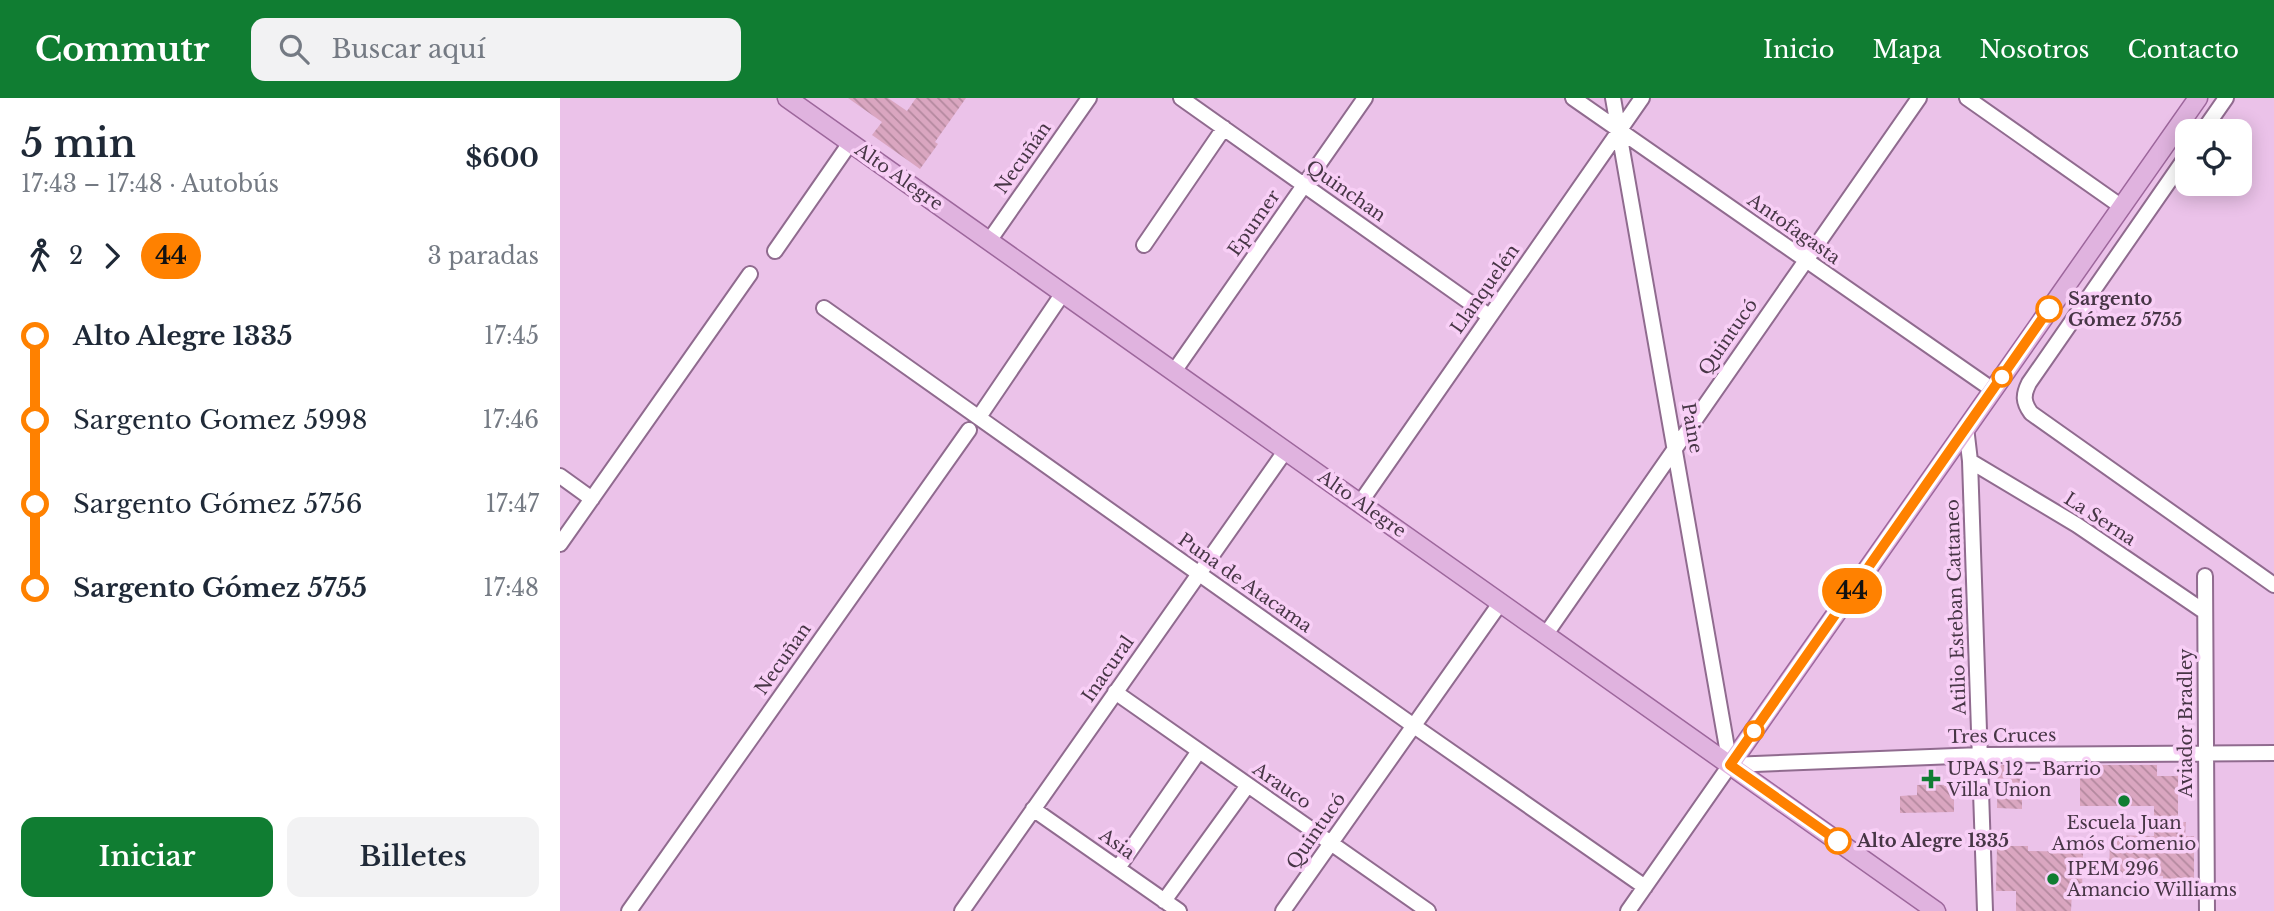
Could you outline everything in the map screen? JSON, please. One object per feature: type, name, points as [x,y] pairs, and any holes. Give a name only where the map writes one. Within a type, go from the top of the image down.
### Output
[{"type":"main road","name":"Alto Alegre","points":[[787,98],[809,104],[850,143],[1175,370],[1936,911]]},
{"type":"main road","points":[[1730,765],[2198,98]]},
{"type":"street","name":"Necuñán","points":[[989,241],[1089,98]]},
{"type":"street","name":"Quinchan","points":[[1181,98],[1489,316]]},
{"type":"street","name":"Epumer","points":[[1175,370],[1365,98]]},
{"type":"street","name":"Antofagasta","points":[[1573,98],[1993,390]]},
{"type":"street","name":"Paine","points":[[1613,98],[1730,765]]},
{"type":"street","name":"Llanquelén","points":[[1360,503],[1642,98]]},
{"type":"street","name":"Quintucó","points":[[1546,634],[1919,98]]},
{"type":"street","points":[[1967,98],[2122,207]]},
{"type":"street","points":[[2211,119],[2226,98]]},
{"type":"street","points":[[1144,245],[1224,128]]},
{"type":"street","points":[[775,251],[850,143]]},
{"type":"street","points":[[2175,172],[2029,383],[2024,394],[2025,405],[2031,413],[2274,586]]},
{"type":"street","points":[[560,544],[750,274]]},
{"type":"street","points":[[979,417],[1063,293]]},
{"type":"street","name":"Puna de Atacama","points":[[824,308],[1413,726],[1645,887]]},
{"type":"street","name":"Atilio Esteban Cattaneo","points":[[1966,427],[1970,461],[1985,911]]},
{"type":"street","name":"Necuñan","points":[[629,911],[969,430]]},
{"type":"street","name":"Inacural","points":[[962,911],[1286,450]]},
{"type":"street","name":"La Serna","points":[[1970,461],[2077,525],[2205,612]]},
{"type":"street","points":[[560,476],[592,499]]},
{"type":"street","name":"Aviador Bradley","points":[[2205,576],[2207,911]]},
{"type":"street","name":"Quintucó","points":[[1283,911],[1501,602]]},
{"type":"street","name":"Arauco","points":[[1115,692],[1427,911]]},
{"type":"street","points":[[1118,868],[1199,751]]},
{"type":"street","name":"Tres Cruces","points":[[1730,765],[1981,755],[2274,752]]},
{"type":"street","points":[[1628,911],[1730,765]]},
{"type":"street","points":[[1164,901],[1248,785]]},
{"type":"street","name":"Asia","points":[[1033,809],[1179,911]]},
{"type":"building","points":[[848,98],[888,98],[907,111],[916,98],[966,98],[920,169],[872,135],[882,122]]},
{"type":"building","points":[[2022,764],[2022,809],[1997,808],[1998,765]]},
{"type":"building","points":[[2080,765],[2157,765],[2157,776],[2178,776],[2178,822],[2186,822],[2185,836],[2194,836],[2194,883],[2163,883],[2163,876],[2109,876],[2110,835],[2154,836],[2154,806],[2080,806]]},
{"type":"building","points":[[1917,785],[1954,785],[1954,812],[1900,813],[1900,796],[1917,795]]},
{"type":"building","points":[[1997,846],[2028,846],[2028,851],[2083,852],[2082,892],[2072,892],[2071,911],[2016,911],[2016,891],[1996,891]]},
{"type":"bus line","name":"44","points":[[1838,841],[1730,765],[2049,309]]},
{"type":"place","name":"Sargento Gómez 5755","points":[[2049,309]]},
{"type":"place","name":"UPAS 12 - Barrio Villa Union","points":[[1931,779]]},
{"type":"place","name":"Escuela Juan Amós Comenio","points":[[2124,801]]},
{"type":"place","name":"Alto Alegre 1335","points":[[1838,841]]},
{"type":"place","name":"IPEM 296 Amancio Williams","points":[[2053,879]]}]
